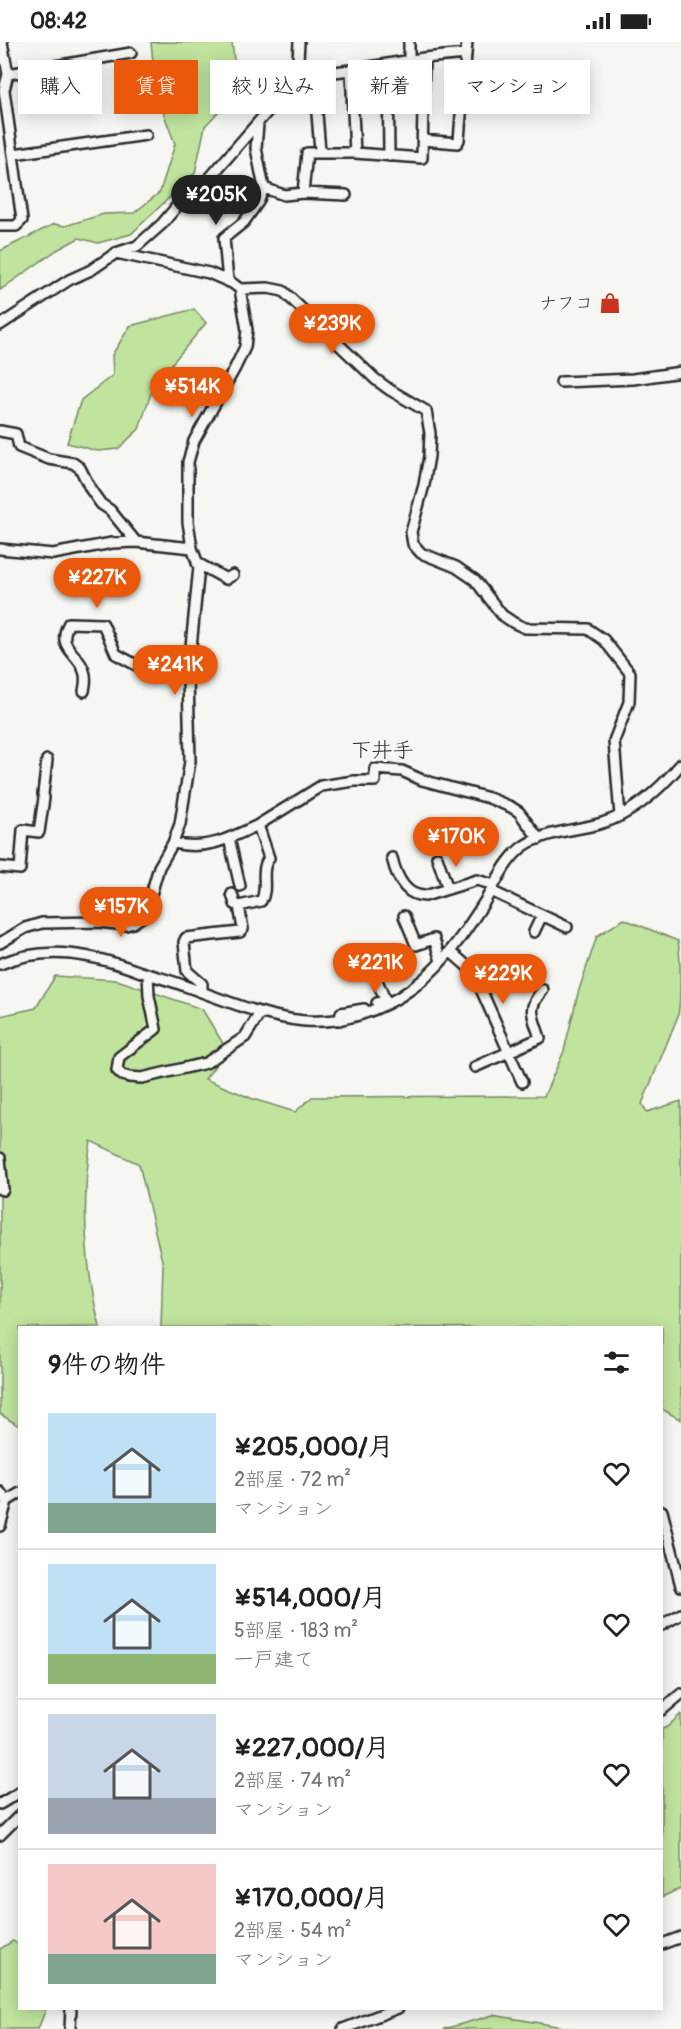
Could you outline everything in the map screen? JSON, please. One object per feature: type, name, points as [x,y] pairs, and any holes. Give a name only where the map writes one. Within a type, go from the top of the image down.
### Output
[{"type":"street","points":[[0,226],[16,226],[22,220],[14,154],[2,90],[8,74],[2,42]]},
{"type":"street","points":[[298,42],[298,60]]},
{"type":"street","points":[[409,42],[409,60]]},
{"type":"street","points":[[423,140],[457,143],[459,140],[466,42]]},
{"type":"street","points":[[8,74],[131,52]]},
{"type":"street","points":[[416,60],[466,54]]},
{"type":"street","points":[[303,193],[307,153],[320,151],[422,158],[424,58]]},
{"type":"street","points":[[0,325],[69,280],[91,270],[116,253],[137,246],[162,224],[178,205],[201,188],[267,114]]},
{"type":"street","points":[[317,114],[320,151]]},
{"type":"street","points":[[353,114],[355,153]]},
{"type":"street","points":[[389,114],[389,156]]},
{"type":"street","points":[[228,281],[224,238],[244,222],[252,212],[264,188],[256,148],[259,123]]},
{"type":"street","points":[[14,154],[146,135]]},
{"type":"street","points":[[264,188],[284,195],[303,193],[346,195]]},
{"type":"street","points":[[116,253],[209,273],[240,289],[268,288],[283,291],[375,379],[426,411],[430,433],[429,456],[424,485],[411,532],[413,544],[421,553],[456,567],[475,580],[502,615],[514,623],[525,628],[588,629],[604,640],[630,673],[629,702],[615,741],[620,816]]},
{"type":"street","points":[[0,943],[26,928],[42,923],[99,922],[126,925],[139,920],[145,915],[159,867],[173,843],[184,811],[190,761],[188,676],[199,567],[192,548],[188,522],[188,462],[194,441],[245,346],[247,330],[240,289]]},
{"type":"street","points":[[561,382],[633,379],[681,372]]},
{"type":"street","points":[[0,431],[16,434],[19,447],[49,459],[72,463],[80,468],[101,504],[110,510],[136,542]]},
{"type":"street","points":[[0,549],[53,554],[112,543],[136,542],[192,548]]},
{"type":"street","points":[[197,562],[226,579],[233,575]]},
{"type":"street","points":[[84,691],[86,680],[84,670],[66,645],[66,628],[69,623],[103,624],[116,654],[138,666],[175,669],[188,676]]},
{"type":"street","points":[[0,867],[20,869],[23,830],[39,832],[47,760]]},
{"type":"street","points":[[0,964],[13,958],[63,952],[95,956],[260,1013],[306,1022],[340,1020],[365,1014],[403,995],[451,952],[509,862],[521,848],[539,839],[605,823],[620,816],[656,789],[681,764]]},
{"type":"street","points":[[173,843],[191,847],[229,838],[258,825],[321,786],[354,781],[375,781],[375,769],[402,771],[422,780],[489,798],[511,807],[519,812],[539,839]]},
{"type":"street","points":[[239,906],[261,901],[265,894],[265,864],[268,858],[258,825]]},
{"type":"street","points":[[229,838],[240,886]]},
{"type":"street","points":[[437,857],[448,889]]},
{"type":"street","points":[[392,858],[396,877],[411,893],[425,896],[477,880],[567,927]]},
{"type":"street","points":[[202,992],[202,984],[187,971],[184,961],[184,942],[186,938],[240,932],[243,929],[239,906],[235,904],[232,894]]},
{"type":"street","points":[[534,932],[542,915]]},
{"type":"street","points":[[404,916],[416,945],[434,939],[441,961]]},
{"type":"street","points":[[451,952],[467,966],[476,978],[522,1082]]},
{"type":"street","points":[[340,1020],[341,1013],[385,1000],[371,965]]},
{"type":"street","points":[[148,974],[149,996],[156,1029],[119,1058],[117,1070],[122,1075],[142,1078],[206,1063],[245,1037],[260,1013]]},
{"type":"street","points":[[475,1067],[540,1038],[532,1012],[532,1003],[543,990]]},
{"type":"street","points":[[0,1158],[3,1190],[0,1188]]},
{"type":"street","points":[[0,1492],[7,1501]]},
{"type":"street","points":[[0,1526],[7,1501],[18,1494]]},
{"type":"street","points":[[663,1515],[681,1586]]},
{"type":"street","points":[[663,1624],[681,1614]]},
{"type":"street","points":[[663,1709],[681,1694]]},
{"type":"street","points":[[0,1804],[18,1793]]},
{"type":"street","points":[[0,1835],[18,1817]]},
{"type":"street","points":[[663,1944],[681,1937]]},
{"type":"street","points":[[70,2010],[70,2029]]},
{"type":"street","points":[[343,2029],[393,2010]]},
{"type":"green space","points":[[151,42],[232,43],[234,60],[210,60],[210,114],[216,114],[205,126],[195,173],[131,234],[98,243],[79,238],[57,250],[0,290],[0,251],[54,224],[65,226],[104,214],[134,213],[160,192],[175,144],[164,114],[198,114],[198,60],[153,60]]},
{"type":"green space","points":[[194,309],[206,323],[151,393],[139,429],[118,449],[98,451],[67,443],[81,400],[113,375],[112,355],[130,326]]},
{"type":"green space","points":[[624,919],[678,941],[680,988],[678,1016],[642,1104],[647,1112],[681,1101],[681,1420],[663,1410],[663,1326],[161,1326],[163,1265],[139,1164],[91,1141],[86,1187],[86,1235],[91,1282],[100,1326],[18,1326],[18,1425],[0,1414],[0,1016],[36,1008],[55,976],[117,980],[202,1009],[227,1050],[205,1079],[253,1099],[295,1112],[312,1097],[544,1096],[564,1051],[578,993],[597,936]]},
{"type":"green space","points":[[681,1714],[681,1888],[663,1897],[663,1729]]},
{"type":"green space","points":[[13,1941],[18,1944],[18,2010],[46,2010],[38,2029],[0,2029],[0,1949]]},
{"type":"green space","points":[[493,2015],[574,2029],[444,2029]]},
{"type":"place","name":"ナフコ","points":[[610,303]]},
{"type":"district","name":"下井手","points":[[382,750]]}]
